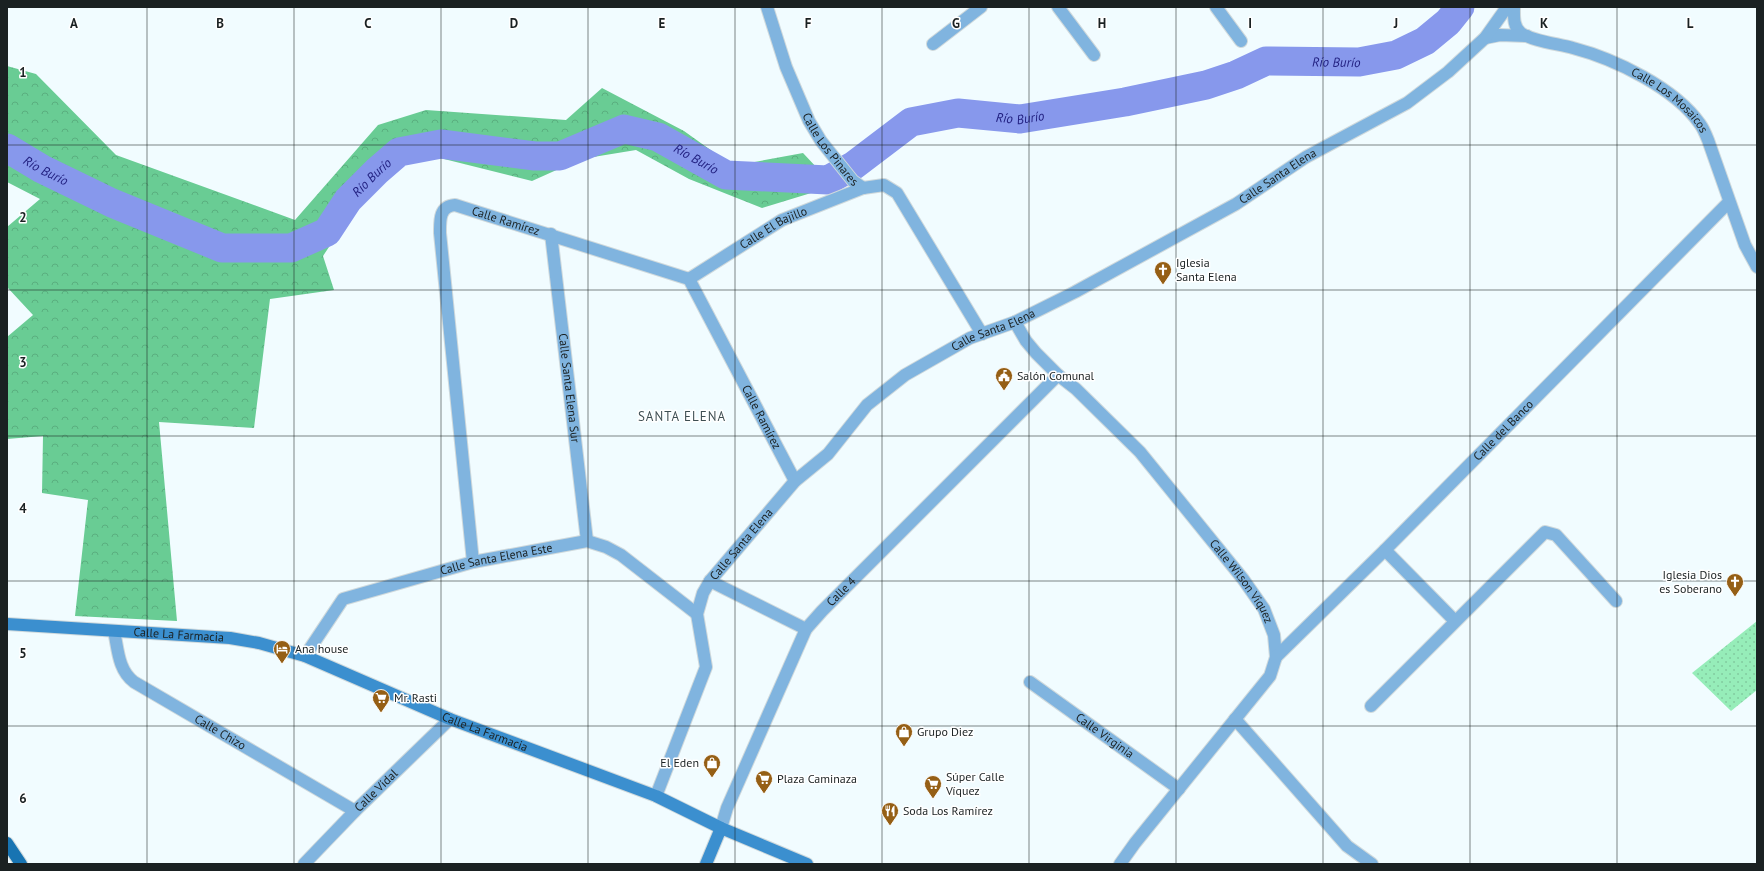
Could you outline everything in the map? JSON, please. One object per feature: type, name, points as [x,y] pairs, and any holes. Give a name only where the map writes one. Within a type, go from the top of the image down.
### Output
[{"type":"main road","name":"Calle La Farmacia","points":[[7,624],[230,638],[259,643],[305,656],[450,719],[656,796],[721,828],[807,864]]},
{"type":"main road","name":"Calle 4","points":[[706,864],[721,828]]},
{"type":"main road","points":[[7,843],[21,864]]},
{"type":"street","name":"Calle Los Pinares","points":[[767,7],[786,68],[809,121],[853,181],[863,188],[884,186],[897,193],[982,334]]},
{"type":"street","points":[[933,44],[981,7]]},
{"type":"street","points":[[1058,7],[1094,54]]},
{"type":"street","points":[[1216,7],[1241,42]]},
{"type":"street","name":"Calle Santa Elena","points":[[656,796],[706,667],[697,614],[703,593],[710,581],[795,481],[828,454],[867,405],[905,375],[970,338],[1015,322],[1075,292],[1236,204],[1306,157],[1407,103],[1448,72],[1485,38],[1507,7]]},
{"type":"street","points":[[1514,7],[1516,25],[1519,32],[1527,36]]},
{"type":"street","name":"Calle Los Mosaicos","points":[[1485,38],[1500,35],[1527,36],[1575,48],[1605,58],[1644,78],[1690,111],[1701,124],[1708,140],[1745,245],[1757,267]]},
{"type":"street","name":"Calle El Bajillo","points":[[689,278],[782,220],[863,188]]},
{"type":"street","name":"Calle del Banco","points":[[1276,657],[1385,550],[1729,202]]},
{"type":"street","name":"Calle Ramírez","points":[[473,562],[440,233],[440,217],[445,208],[455,205],[689,278],[795,481]]},
{"type":"street","name":"Calle Santa Elena Sur","points":[[551,234],[587,541]]},
{"type":"street","name":"Calle Wilson Víquez","points":[[1015,322],[1026,341],[1058,376],[1076,389],[1140,452],[1243,579],[1264,609],[1274,635],[1276,657],[1270,676],[1120,864]]},
{"type":"street","name":"Calle 4","points":[[721,828],[727,808],[806,629],[822,610],[1058,376]]},
{"type":"street","points":[[1371,706],[1545,532],[1556,535],[1616,601]]},
{"type":"street","name":"Calle Santa Elena Este","points":[[305,656],[343,599],[473,562],[587,541],[606,546],[621,554],[697,614]]},
{"type":"street","points":[[1385,550],[1455,621]]},
{"type":"street","points":[[710,581],[806,629]]},
{"type":"street","name":"Calle Chizo","points":[[114,631],[122,667],[126,675],[130,678],[355,811]]},
{"type":"street","name":"Calle Virginia","points":[[1030,682],[1179,789]]},
{"type":"street","name":"Calle Vidal","points":[[304,864],[355,811],[450,719]]},
{"type":"street","points":[[1235,719],[1347,846],[1372,864]]},
{"type":"green space","points":[[7,66],[36,74],[116,155],[295,220],[378,125],[426,110],[566,120],[602,88],[684,131],[733,166],[803,153],[834,186],[762,208],[689,179],[636,150],[581,159],[532,181],[432,156],[394,160],[376,176],[323,256],[334,290],[270,299],[254,428],[159,422],[177,621],[75,616],[88,500],[42,493],[43,436],[7,439],[7,337],[33,315],[7,287],[7,227],[40,199],[7,182]]},
{"type":"green space","points":[[1757,621],[1757,690],[1731,711],[1692,673]]},
{"type":"waterway","name":"Río Burío","points":[[7,148],[42,169],[112,203],[222,248],[291,248],[327,232],[348,200],[377,171],[399,152],[441,144],[535,156],[560,156],[624,129],[658,137],[726,175],[828,180],[853,166],[911,122],[958,113],[1020,119],[1125,102],[1206,85],[1236,75],[1266,61],[1359,62],[1396,55],[1425,41],[1448,22],[1460,7]]},
{"type":"place","name":"Iglesia Santa Elena","points":[[1163,285]]},
{"type":"place","name":"Salón Comunal","points":[[1004,391]]},
{"type":"place","name":"Iglesia Dios es Soberano","points":[[1735,597]]},
{"type":"place","name":"Ana house","points":[[282,664]]},
{"type":"place","name":"Mr. Rasti","points":[[381,713]]},
{"type":"place","name":"Grupo Diez","points":[[904,747]]},
{"type":"place","name":"El Eden","points":[[712,778]]},
{"type":"place","name":"Plaza Caminaza","points":[[764,794]]},
{"type":"place","name":"Súper Calle Víquez","points":[[933,799]]},
{"type":"place","name":"Soda Los Ramírez","points":[[890,826]]},
{"type":"district","name":"SANTA ELENA","points":[[682,416]]}]
